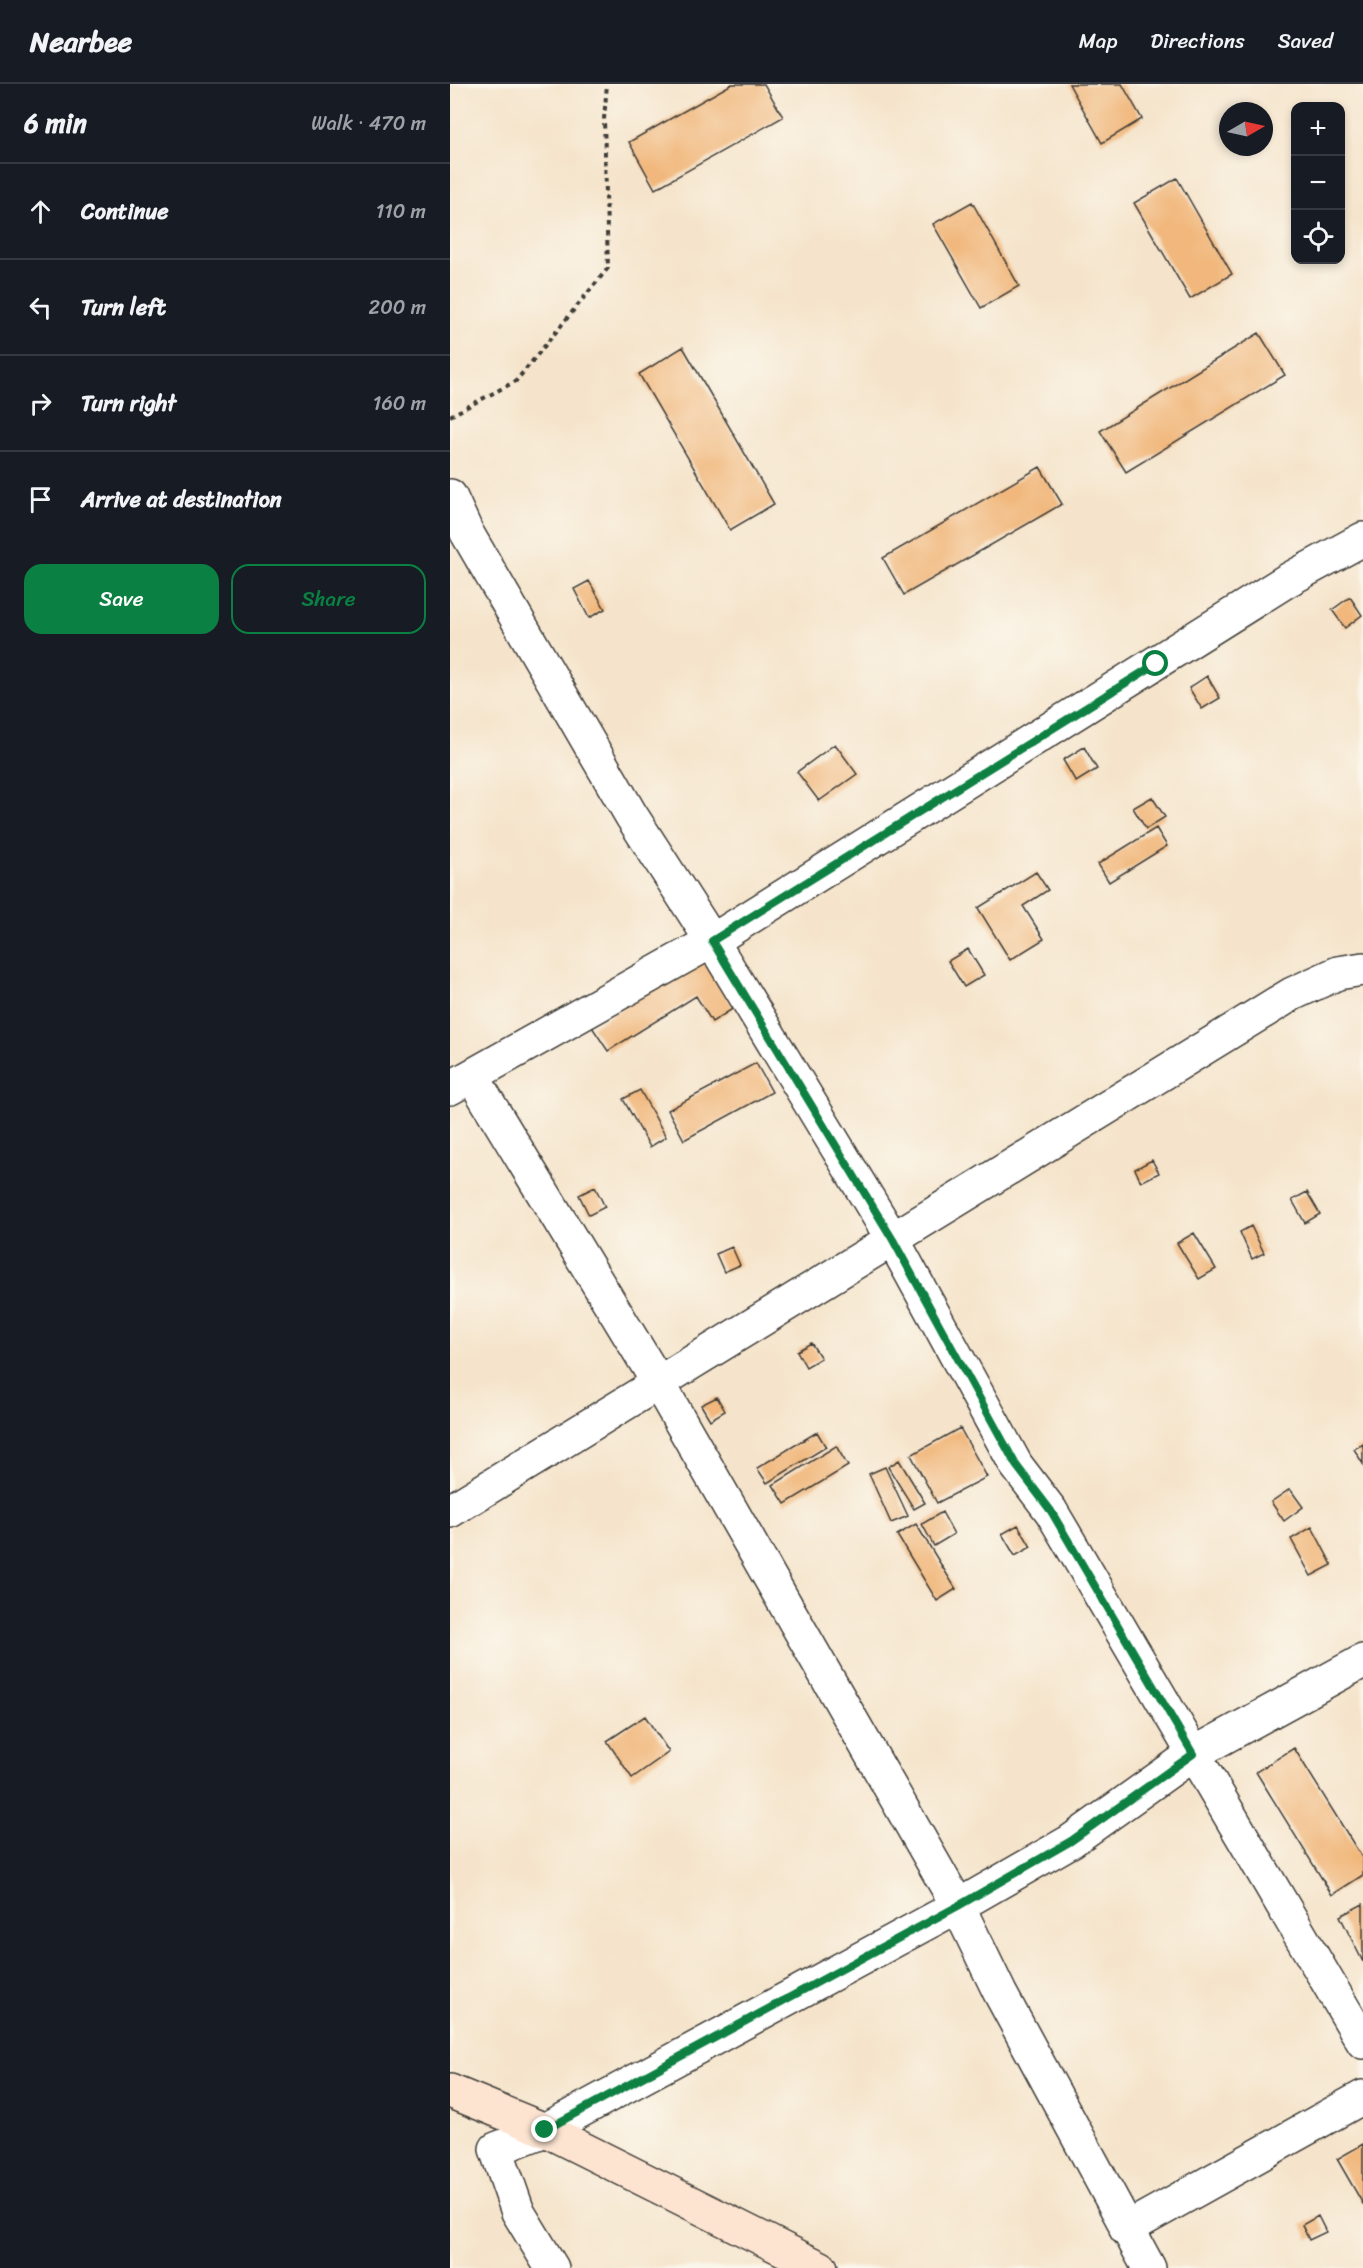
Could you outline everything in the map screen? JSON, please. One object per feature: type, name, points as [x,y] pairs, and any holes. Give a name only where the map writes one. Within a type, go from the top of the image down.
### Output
[{"type":"street","points":[[450,496],[467,533],[631,815],[712,941],[893,1240],[1016,1465],[1051,1511],[1363,2042]]},
{"type":"street","points":[[1149,2268],[1000,1993],[958,1906],[658,1384],[461,1082],[712,941],[1286,581],[1363,539]]},
{"type":"street","points":[[450,1511],[1292,994],[1338,973],[1363,969]]},
{"type":"street","points":[[552,2268],[518,2212],[496,2149],[545,2130],[958,1906],[1071,1841],[1193,1754],[1363,1661]]},
{"type":"street","points":[[450,2091],[545,2130],[821,2268]]},
{"type":"street","points":[[1126,2229],[1363,2097]]},
{"type":"path","points":[[450,416],[516,381],[608,268],[604,119],[607,84]]},
{"type":"building","points":[[732,84],[764,84],[783,117],[655,189],[629,142]]},
{"type":"building","points":[[1069,84],[1122,84],[1142,119],[1102,143]]},
{"type":"building","points":[[1177,178],[1232,274],[1190,299],[1134,203]]},
{"type":"building","points":[[972,202],[1019,286],[981,308],[933,224]]},
{"type":"building","points":[[1259,333],[1285,375],[1126,472],[1100,431]]},
{"type":"building","points":[[683,347],[774,504],[730,530],[639,374]]},
{"type":"building","points":[[1040,467],[1062,504],[904,595],[883,558]]},
{"type":"building","points":[[589,581],[605,609],[589,618],[574,589]]},
{"type":"building","points":[[1350,597],[1362,615],[1345,628],[1332,610]]},
{"type":"building","points":[[1207,676],[1220,698],[1202,709],[1189,688]]},
{"type":"building","points":[[835,744],[857,774],[819,801],[797,772]]},
{"type":"building","points":[[1084,747],[1097,769],[1076,782],[1063,760]]},
{"type":"building","points":[[1152,797],[1165,817],[1146,829],[1133,808]]},
{"type":"building","points":[[1156,828],[1167,846],[1109,882],[1098,864]]},
{"type":"building","points":[[1036,872],[1048,890],[1023,906],[1044,939],[1010,960],[978,908]]},
{"type":"building","points":[[968,949],[984,975],[964,987],[948,961]]},
{"type":"building","points":[[703,958],[734,1008],[712,1022],[696,996],[608,1051],[592,1027]]},
{"type":"building","points":[[756,1063],[772,1092],[684,1140],[668,1110]]},
{"type":"building","points":[[640,1090],[666,1137],[650,1147],[623,1099]]},
{"type":"building","points":[[1152,1160],[1159,1173],[1141,1182],[1135,1169]]},
{"type":"building","points":[[595,1187],[605,1207],[589,1215],[579,1195]]},
{"type":"building","points":[[1307,1192],[1320,1214],[1305,1223],[1292,1200]]},
{"type":"building","points":[[1251,1226],[1264,1253],[1252,1259],[1240,1232]]},
{"type":"building","points":[[1194,1233],[1216,1269],[1199,1279],[1177,1243]]},
{"type":"building","points":[[732,1247],[740,1265],[724,1272],[716,1254]]},
{"type":"building","points":[[811,1343],[821,1358],[806,1367],[797,1351]]},
{"type":"building","points":[[717,1397],[725,1411],[710,1420],[701,1405]]},
{"type":"building","points":[[960,1428],[987,1477],[937,1503],[911,1455]]},
{"type":"building","points":[[817,1432],[826,1447],[767,1483],[757,1468]]},
{"type":"building","points":[[1363,1444],[1363,1464],[1354,1449]]},
{"type":"building","points":[[836,1446],[848,1466],[785,1504],[773,1485]]},
{"type":"building","points":[[899,1460],[925,1503],[914,1509],[888,1467]]},
{"type":"building","points":[[885,1467],[908,1516],[891,1523],[869,1474]]},
{"type":"building","points":[[1290,1489],[1303,1507],[1284,1521],[1271,1502]]},
{"type":"building","points":[[942,1512],[954,1534],[934,1546],[922,1524]]},
{"type":"building","points":[[916,1524],[956,1589],[937,1601],[897,1535]]},
{"type":"building","points":[[1018,1525],[1031,1547],[1015,1556],[1002,1534]]},
{"type":"building","points":[[1312,1527],[1332,1565],[1311,1576],[1291,1539]]},
{"type":"building","points":[[645,1716],[669,1752],[632,1778],[607,1741]]},
{"type":"building","points":[[1294,1748],[1363,1859],[1363,1875],[1332,1895],[1256,1772]]},
{"type":"building","points":[[1363,1904],[1363,1962],[1340,1916]]},
{"type":"building","points":[[1363,2144],[1363,2204],[1337,2159]]},
{"type":"building","points":[[1318,2216],[1326,2232],[1309,2240],[1302,2225]]},
{"type":"route","points":[[545,2130],[958,1906],[1071,1841],[1193,1754],[1051,1511],[1016,1465],[893,1240],[712,941],[1156,664]]}]
